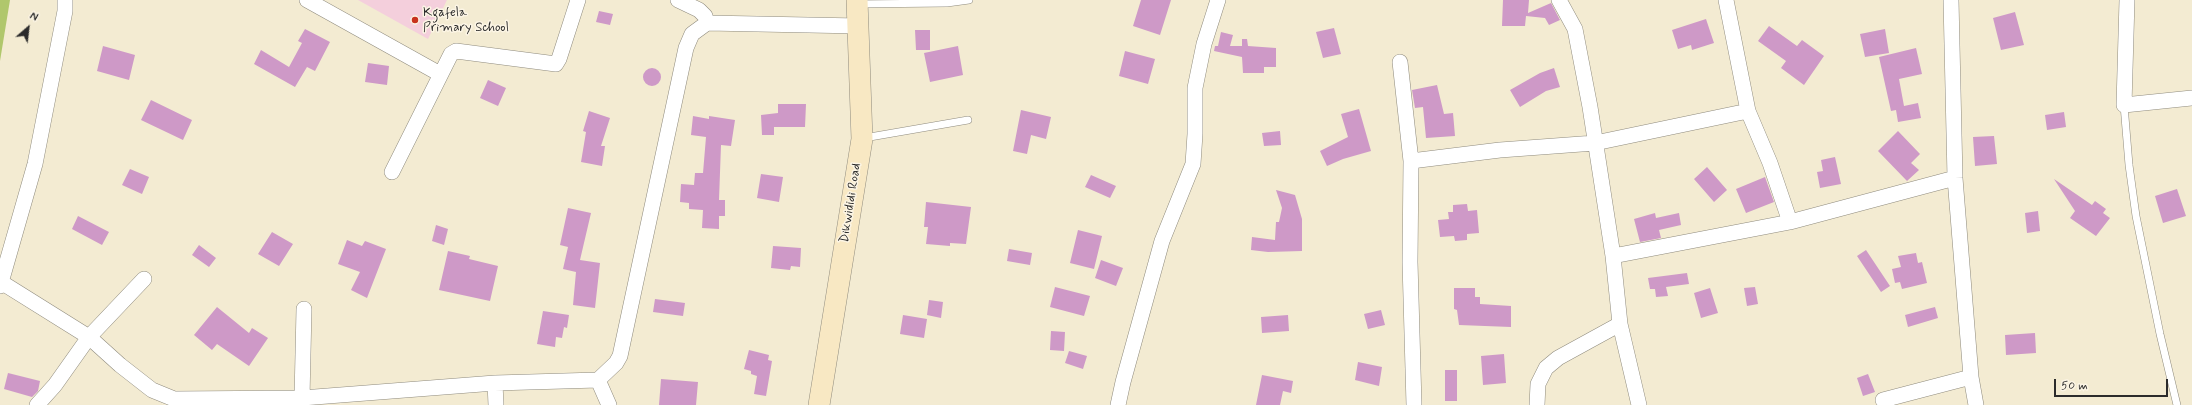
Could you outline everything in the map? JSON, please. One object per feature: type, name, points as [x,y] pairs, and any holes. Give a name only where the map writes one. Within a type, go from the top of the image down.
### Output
[{"type":"street","points":[[65,0],[65,11],[35,164],[1,284],[89,337],[120,365],[152,390],[174,399],[302,398],[495,383],[598,380],[616,363],[620,356],[688,41],[692,34],[707,23],[859,26]]},
{"type":"street","points":[[307,0],[440,74]]},
{"type":"street","points":[[392,172],[451,54],[456,51],[556,64],[559,60],[578,0]]},
{"type":"street","points":[[678,0],[699,10],[705,16],[707,23]]},
{"type":"street","points":[[1118,405],[1122,382],[1162,241],[1193,164],[1195,134],[1195,88],[1204,44],[1218,0]]},
{"type":"street","points":[[1559,0],[1575,29],[1613,256],[1620,324],[1639,405]]},
{"type":"street","points":[[1726,0],[1748,111],[1770,163],[1790,222]]},
{"type":"street","points":[[1951,0],[1955,178],[1971,377],[1976,405]]},
{"type":"street","points":[[2127,0],[2124,105],[2192,98]]},
{"type":"street","name":"Dikwididi Road","points":[[819,405],[862,139],[857,2]]},
{"type":"street","points":[[1400,62],[1411,161],[1410,262],[1414,405]]},
{"type":"street","points":[[1411,161],[1500,150],[1595,143],[1748,111]]},
{"type":"street","points":[[1613,256],[1790,222],[1955,178]]},
{"type":"street","points":[[37,405],[55,385],[89,337],[144,280]]},
{"type":"street","points":[[302,398],[304,309]]},
{"type":"street","points":[[1537,405],[1538,384],[1546,368],[1558,358],[1620,324]]},
{"type":"street","points":[[1883,400],[1971,377]]},
{"type":"street","points":[[598,380],[608,405]]},
{"type":"street","points":[[495,383],[496,405]]},
{"type":"lane","points":[[857,2],[947,3],[968,0]]},
{"type":"lane","points":[[2124,105],[2129,165],[2136,216],[2160,334],[2177,405]]},
{"type":"lane","points":[[862,139],[968,120]]},
{"type":"shaded area","name":"Kgafela Primary School","points":[[358,0],[447,0],[428,39]]},
{"type":"green space","points":[[0,0],[10,0],[0,61]]},
{"type":"building","points":[[1141,0],[1171,0],[1160,35],[1133,26]]},
{"type":"building","points":[[1503,0],[1529,0],[1528,13],[1551,3],[1560,20],[1549,25],[1545,18],[1526,16],[1525,26],[1502,26]]},
{"type":"building","points":[[599,11],[613,14],[610,25],[596,22]]},
{"type":"building","points":[[2015,12],[2024,45],[2001,50],[1993,18]]},
{"type":"building","points":[[1706,19],[1714,43],[1692,50],[1691,45],[1678,49],[1672,30]]},
{"type":"building","points":[[1769,26],[1797,46],[1802,40],[1824,56],[1804,85],[1781,68],[1786,61],[1758,41]]},
{"type":"building","points":[[1334,28],[1341,54],[1323,58],[1316,32]]},
{"type":"building","points":[[305,29],[330,42],[315,71],[307,67],[295,87],[254,64],[261,50],[289,67],[302,43],[298,41]]},
{"type":"building","points":[[1885,29],[1889,53],[1865,57],[1860,34]]},
{"type":"building","points":[[915,30],[930,30],[930,50],[916,50]]},
{"type":"building","points":[[1221,32],[1233,35],[1230,46],[1242,46],[1242,39],[1247,39],[1248,46],[1276,48],[1276,67],[1264,67],[1264,73],[1243,73],[1242,57],[1214,51],[1215,46],[1218,46]]},
{"type":"building","points":[[103,46],[135,55],[129,80],[97,71]]},
{"type":"building","points":[[958,46],[963,75],[930,82],[924,53]]},
{"type":"building","points":[[1916,48],[1922,74],[1899,79],[1904,106],[1918,103],[1921,118],[1898,122],[1896,110],[1891,111],[1879,57]]},
{"type":"building","points":[[1125,51],[1155,59],[1148,84],[1119,76]]},
{"type":"building","points":[[368,63],[389,66],[387,85],[365,82]]},
{"type":"building","points":[[648,68],[656,68],[661,73],[659,84],[656,86],[648,86],[643,81],[643,73]]},
{"type":"building","points":[[1554,68],[1560,87],[1546,91],[1520,107],[1510,90],[1540,73]]},
{"type":"building","points":[[488,80],[506,88],[498,106],[480,98]]},
{"type":"building","points":[[1437,85],[1444,114],[1453,113],[1455,136],[1426,138],[1423,107],[1415,108],[1412,90]]},
{"type":"building","points":[[151,100],[192,120],[183,140],[141,120]]},
{"type":"building","points":[[778,104],[806,104],[805,127],[774,127],[774,135],[762,135],[761,115],[778,113]]},
{"type":"building","points":[[1359,109],[1371,151],[1343,159],[1327,166],[1320,151],[1348,137],[1341,114]]},
{"type":"building","points":[[1021,110],[1051,117],[1046,139],[1031,135],[1027,154],[1013,151]]},
{"type":"building","points":[[589,111],[610,118],[601,146],[605,146],[602,166],[581,162],[586,132],[583,131]]},
{"type":"building","points":[[2064,112],[2066,127],[2047,130],[2045,115]]},
{"type":"building","points":[[693,116],[709,119],[709,116],[735,120],[731,146],[721,145],[719,200],[725,200],[725,216],[719,216],[719,229],[702,228],[703,210],[689,209],[689,203],[680,202],[681,184],[694,185],[695,173],[703,173],[706,137],[691,135]]},
{"type":"building","points":[[1280,131],[1281,145],[1264,146],[1262,133]]},
{"type":"building","points":[[1898,131],[1920,154],[1911,163],[1919,170],[1907,181],[1878,151]]},
{"type":"building","points":[[1994,136],[1997,164],[1975,166],[1973,137]]},
{"type":"building","points":[[1835,157],[1841,184],[1820,188],[1817,172],[1823,171],[1821,160]]},
{"type":"building","points":[[1707,167],[1727,190],[1714,202],[1694,179]]},
{"type":"building","points":[[130,169],[149,177],[142,194],[122,185]]},
{"type":"building","points":[[761,174],[783,177],[779,202],[757,198]]},
{"type":"building","points":[[1091,175],[1116,186],[1110,198],[1085,187]]},
{"type":"building","points":[[1765,177],[1774,202],[1746,213],[1736,189]]},
{"type":"building","points":[[2054,179],[2092,205],[2095,201],[2106,209],[2103,213],[2110,218],[2096,236],[2070,218],[2075,211]]},
{"type":"building","points":[[2177,189],[2186,216],[2163,223],[2155,196]]},
{"type":"building","points":[[1276,190],[1295,195],[1302,219],[1302,251],[1268,252],[1251,250],[1252,237],[1275,240],[1276,222],[1279,222],[1282,208]]},
{"type":"building","points":[[926,202],[971,207],[966,244],[950,243],[950,246],[926,244],[928,227],[924,227]]},
{"type":"building","points":[[1467,204],[1468,211],[1477,210],[1479,233],[1467,234],[1467,240],[1455,241],[1454,236],[1440,237],[1438,220],[1449,219],[1448,212],[1453,212],[1453,205]]},
{"type":"building","points":[[568,208],[591,213],[580,260],[600,263],[595,308],[573,305],[576,272],[563,269],[568,247],[560,245]]},
{"type":"building","points":[[2038,211],[2040,231],[2027,233],[2025,213]]},
{"type":"building","points":[[1655,213],[1656,218],[1679,213],[1681,225],[1659,230],[1661,238],[1640,242],[1634,219]]},
{"type":"building","points":[[78,216],[109,232],[102,245],[72,229]]},
{"type":"building","points":[[436,225],[448,229],[444,245],[432,241]]},
{"type":"building","points":[[1078,230],[1102,236],[1094,269],[1070,263]]},
{"type":"building","points":[[272,232],[293,244],[279,266],[258,254]]},
{"type":"building","points":[[347,240],[362,246],[365,241],[386,249],[367,298],[351,290],[360,272],[338,264]]},
{"type":"building","points":[[199,245],[216,258],[209,267],[192,255]]},
{"type":"building","points":[[773,246],[801,248],[800,267],[791,266],[790,270],[771,268]]},
{"type":"building","points":[[1009,249],[1032,253],[1030,265],[1007,261]]},
{"type":"building","points":[[1866,250],[1890,286],[1881,292],[1857,256]]},
{"type":"building","points":[[448,251],[470,256],[469,259],[498,266],[490,301],[439,290]]},
{"type":"building","points":[[1916,253],[1918,263],[1922,262],[1927,283],[1902,289],[1900,282],[1895,283],[1892,269],[1901,267],[1898,256]]},
{"type":"building","points":[[1101,260],[1123,268],[1116,286],[1095,278]]},
{"type":"building","points":[[1687,273],[1689,284],[1666,287],[1668,296],[1656,297],[1655,289],[1650,289],[1648,278]]},
{"type":"building","points":[[1055,287],[1090,296],[1084,316],[1050,307]]},
{"type":"building","points":[[1755,287],[1758,304],[1747,306],[1744,288]]},
{"type":"building","points":[[1454,288],[1475,288],[1475,297],[1480,297],[1480,304],[1511,306],[1511,327],[1459,325],[1457,310],[1454,309]]},
{"type":"building","points":[[1710,288],[1718,313],[1701,318],[1694,293]]},
{"type":"building","points":[[655,299],[685,303],[683,316],[653,312]]},
{"type":"building","points":[[929,300],[943,302],[941,318],[927,315]]},
{"type":"building","points":[[217,307],[249,333],[252,328],[268,338],[249,366],[217,344],[212,350],[194,335]]},
{"type":"building","points":[[1935,307],[1938,318],[1908,327],[1905,315]]},
{"type":"building","points":[[1381,310],[1385,325],[1368,329],[1364,314]]},
{"type":"building","points":[[543,311],[569,315],[567,328],[564,327],[562,338],[556,337],[555,347],[537,344]]},
{"type":"building","points":[[903,315],[927,319],[924,338],[900,334]]},
{"type":"building","points":[[1288,315],[1289,331],[1262,333],[1261,317]]},
{"type":"building","points":[[1051,331],[1065,332],[1064,351],[1050,350]]},
{"type":"building","points":[[2035,333],[2036,353],[2006,355],[2005,335]]},
{"type":"building","points":[[749,350],[769,355],[768,360],[772,361],[766,396],[754,394],[757,376],[751,374],[751,371],[744,369]]},
{"type":"building","points":[[1069,351],[1087,356],[1083,369],[1065,363]]},
{"type":"building","points":[[1504,354],[1506,383],[1483,385],[1481,356]]},
{"type":"building","points":[[1358,362],[1382,367],[1379,386],[1355,380]]},
{"type":"building","points":[[1445,370],[1457,370],[1457,401],[1445,401]]},
{"type":"building","points":[[8,373],[40,381],[38,391],[32,397],[4,389]]},
{"type":"building","points":[[1868,374],[1875,392],[1863,396],[1857,378]]},
{"type":"building","points":[[1262,375],[1293,381],[1291,393],[1283,391],[1280,405],[1256,405]]},
{"type":"building","points":[[661,379],[698,382],[696,405],[659,405]]},
{"type":"place","name":"Kgafela Primary School","points":[[415,20]]}]
